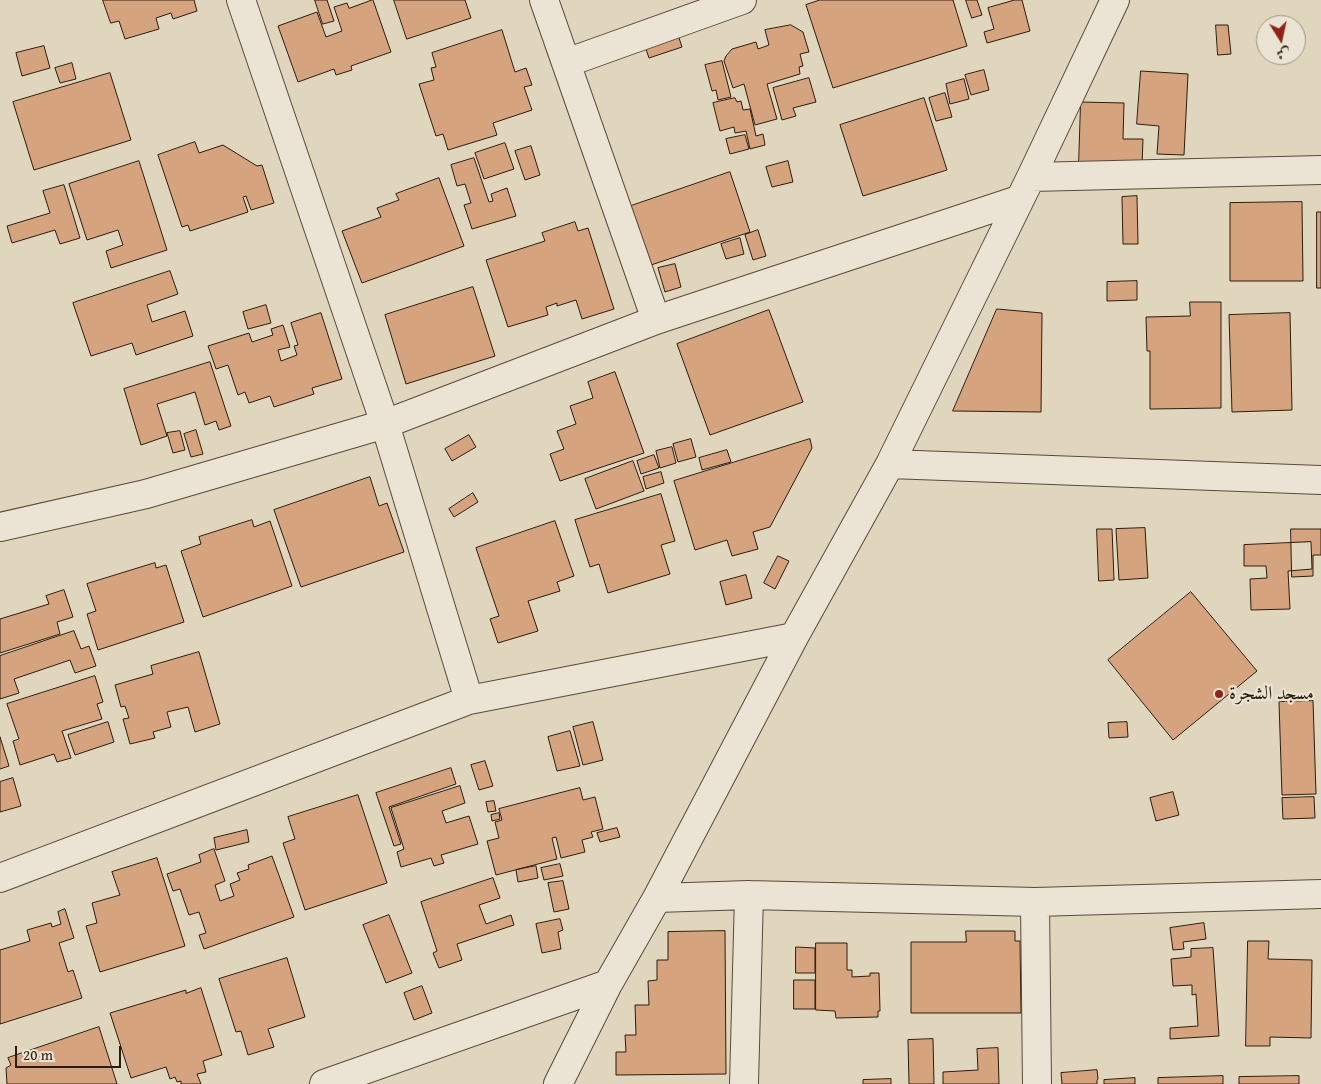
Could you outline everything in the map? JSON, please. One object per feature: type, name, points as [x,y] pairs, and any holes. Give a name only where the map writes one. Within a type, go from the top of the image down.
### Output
[{"type":"street","points":[[241,0],[385,424],[469,700]]},
{"type":"street","points":[[544,0],[656,320]]},
{"type":"street","points":[[566,63],[742,0]]},
{"type":"street","points":[[558,1084],[608,984],[657,898],[794,637],[890,464],[1115,0]]},
{"type":"street","points":[[0,527],[146,494],[385,424],[656,320],[1025,188],[1321,170]]},
{"type":"street","points":[[890,464],[1321,480]]},
{"type":"street","points":[[0,878],[469,700],[794,637]]},
{"type":"street","points":[[657,898],[749,895],[1035,902],[1321,894]]},
{"type":"street","points":[[744,1084],[749,895]]},
{"type":"street","points":[[1035,902],[1036,1084]]},
{"type":"street","points":[[324,1084],[608,984]]},
{"type":"building","points":[[103,0],[194,0],[197,11],[173,19],[171,13],[156,18],[159,29],[125,39],[119,21],[111,23]]},
{"type":"building","points":[[315,0],[327,0],[334,21],[323,24]]},
{"type":"building","points":[[373,0],[391,52],[351,66],[352,70],[336,75],[334,69],[298,82],[278,26],[317,12],[326,37],[342,31],[334,7],[347,3],[349,8]]},
{"type":"building","points":[[394,0],[465,0],[471,18],[407,39]]},
{"type":"building","points":[[820,0],[953,0],[967,46],[833,88],[806,5]]},
{"type":"building","points":[[966,0],[977,0],[982,15],[972,18]]},
{"type":"building","points":[[1015,0],[1022,0],[1030,31],[987,43],[984,32],[994,29],[988,8]]},
{"type":"building","points":[[791,25],[803,32],[809,52],[800,54],[803,66],[799,67],[800,74],[767,84],[777,119],[755,125],[744,84],[733,88],[724,61],[732,49],[756,42],[758,49],[769,45],[765,30]]},
{"type":"building","points":[[1216,25],[1228,25],[1231,54],[1218,55]]},
{"type":"building","points":[[676,29],[682,47],[649,58],[643,40]]},
{"type":"building","points":[[502,30],[515,72],[526,68],[532,85],[524,87],[532,110],[493,123],[497,135],[448,150],[443,134],[436,136],[419,84],[434,80],[431,68],[436,67],[432,53]]},
{"type":"building","points":[[44,46],[50,68],[22,76],[16,53]]},
{"type":"building","points":[[722,61],[731,97],[718,100],[716,90],[712,91],[705,65]]},
{"type":"building","points":[[72,63],[76,79],[60,83],[55,68]]},
{"type":"building","points":[[984,70],[989,90],[971,95],[965,75]]},
{"type":"building","points":[[1141,71],[1188,74],[1184,155],[1157,154],[1159,126],[1137,124]]},
{"type":"building","points":[[110,73],[131,140],[34,170],[13,102]]},
{"type":"building","points":[[809,78],[816,102],[793,108],[796,116],[782,120],[773,88]]},
{"type":"building","points":[[964,79],[969,99],[950,104],[946,84]]},
{"type":"building","points":[[945,93],[952,117],[936,121],[929,98]]},
{"type":"building","points":[[735,98],[737,102],[741,101],[743,110],[750,109],[756,136],[763,134],[765,145],[750,149],[746,131],[735,133],[734,127],[720,131],[713,103]]},
{"type":"building","points":[[924,98],[947,170],[863,196],[840,125]]},
{"type":"building","points":[[1081,102],[1124,103],[1123,139],[1143,139],[1142,166],[1079,164]]},
{"type":"building","points":[[745,135],[749,149],[730,154],[726,139]]},
{"type":"building","points":[[195,142],[199,153],[223,145],[257,166],[262,165],[274,203],[251,210],[246,196],[243,197],[248,212],[190,231],[188,225],[182,227],[158,155]]},
{"type":"building","points":[[505,143],[514,169],[484,179],[475,153]]},
{"type":"building","points":[[531,146],[540,175],[525,180],[515,151]]},
{"type":"building","points":[[474,158],[489,202],[493,201],[491,194],[507,188],[516,216],[472,229],[464,205],[471,203],[465,184],[457,186],[451,165]]},
{"type":"building","points":[[139,161],[167,250],[111,268],[106,251],[123,245],[118,230],[87,240],[69,184]]},
{"type":"building","points":[[788,161],[793,182],[772,187],[766,167]]},
{"type":"building","points":[[730,172],[750,232],[651,265],[631,206]]},
{"type":"building","points":[[439,178],[464,246],[362,283],[342,231],[381,217],[377,208],[399,200],[396,194]]},
{"type":"building","points":[[64,185],[80,238],[60,244],[55,230],[12,243],[7,226],[50,213],[43,191]]},
{"type":"building","points":[[1137,196],[1138,244],[1123,244],[1122,197]]},
{"type":"building","points":[[1302,202],[1303,281],[1230,281],[1230,203]]},
{"type":"building","points":[[1317,212],[1321,212],[1321,288],[1317,288]]},
{"type":"building","points":[[575,222],[578,231],[588,228],[614,309],[582,319],[576,300],[557,306],[557,303],[546,307],[548,315],[508,327],[486,260],[545,241],[542,233]]},
{"type":"building","points":[[758,230],[766,256],[753,260],[745,235]]},
{"type":"building","points":[[740,238],[744,254],[726,259],[721,244]]},
{"type":"building","points":[[675,264],[681,287],[665,292],[658,268]]},
{"type":"building","points":[[170,271],[178,294],[147,305],[152,322],[185,311],[193,336],[136,355],[132,343],[91,356],[73,303]]},
{"type":"building","points":[[1137,281],[1137,300],[1107,301],[1107,282]]},
{"type":"building","points":[[473,287],[495,356],[406,384],[385,315]]},
{"type":"building","points":[[1190,302],[1221,302],[1221,408],[1150,409],[1150,351],[1147,351],[1146,317],[1190,316]]},
{"type":"building","points":[[266,305],[271,323],[248,329],[243,312]]},
{"type":"building","points":[[997,309],[1042,313],[1041,412],[953,411]]},
{"type":"building","points":[[769,310],[803,402],[710,435],[677,344]]},
{"type":"building","points":[[321,313],[342,379],[312,388],[314,394],[274,407],[270,396],[249,403],[245,392],[238,395],[228,365],[216,369],[208,346],[249,333],[252,342],[273,335],[271,329],[283,325],[290,347],[278,350],[281,361],[297,355],[294,346],[298,345],[291,323]]},
{"type":"building","points":[[1290,313],[1292,410],[1232,412],[1229,315]]},
{"type":"building","points":[[210,362],[231,426],[219,430],[216,421],[205,425],[195,392],[157,404],[167,436],[141,445],[124,389]]},
{"type":"building","points":[[615,372],[644,453],[560,481],[550,454],[564,449],[557,431],[576,424],[570,406],[593,398],[588,382]]},
{"type":"building","points":[[196,430],[203,454],[191,457],[184,434]]},
{"type":"building","points":[[180,431],[185,450],[173,453],[167,433]]},
{"type":"building","points":[[469,435],[476,447],[452,461],[445,449]]},
{"type":"building","points":[[691,439],[696,457],[678,462],[673,444]]},
{"type":"building","points":[[810,439],[812,448],[770,527],[753,532],[758,549],[732,556],[727,540],[695,550],[674,481]]},
{"type":"building","points":[[672,447],[676,463],[660,468],[656,451]]},
{"type":"building","points":[[727,450],[731,462],[702,470],[699,458]]},
{"type":"building","points":[[654,455],[659,468],[641,474],[637,461]]},
{"type":"building","points":[[633,461],[644,491],[596,509],[585,479]]},
{"type":"building","points":[[661,472],[664,483],[646,489],[643,477]]},
{"type":"building","points":[[370,477],[379,506],[387,503],[404,552],[301,587],[274,510]]},
{"type":"building","points":[[473,493],[478,502],[454,517],[449,509]]},
{"type":"building","points":[[661,494],[675,541],[661,545],[670,574],[608,593],[599,564],[590,567],[575,520]]},
{"type":"building","points":[[252,520],[254,527],[270,521],[292,586],[203,617],[181,551],[201,544],[199,537]]},
{"type":"building","points":[[555,521],[574,576],[557,582],[560,591],[528,601],[538,631],[498,643],[490,619],[499,616],[476,548]]},
{"type":"building","points":[[1145,528],[1148,578],[1119,580],[1116,529]]},
{"type":"building","points":[[1097,529],[1112,529],[1114,580],[1099,581]]},
{"type":"building","points":[[1291,529],[1321,529],[1321,555],[1313,555],[1313,576],[1292,577]]},
{"type":"building","points":[[1311,542],[1312,569],[1288,571],[1290,609],[1251,610],[1250,579],[1267,578],[1266,566],[1244,566],[1244,545]]},
{"type":"building","points":[[778,556],[789,561],[775,589],[764,583]]},
{"type":"building","points":[[155,563],[156,568],[166,565],[184,622],[98,650],[87,614],[96,611],[87,584]]},
{"type":"building","points":[[746,575],[752,598],[726,605],[720,582]]},
{"type":"building","points":[[64,590],[73,617],[57,622],[60,634],[0,653],[0,619],[49,604],[46,596]]},
{"type":"building","points":[[1191,592],[1257,671],[1173,740],[1108,660]]},
{"type":"building","points":[[74,631],[81,649],[89,646],[96,666],[75,673],[70,660],[14,679],[19,693],[0,699],[0,656]]},
{"type":"building","points":[[199,652],[220,724],[195,732],[188,707],[167,712],[171,727],[153,732],[155,738],[130,744],[123,719],[129,718],[125,706],[121,707],[115,685],[153,674],[151,666]]},
{"type":"building","points":[[95,676],[103,702],[97,704],[102,719],[62,731],[71,758],[57,762],[54,754],[20,765],[13,741],[19,739],[7,704]]},
{"type":"building","points":[[1313,701],[1316,794],[1282,795],[1279,702]]},
{"type":"building","points":[[108,722],[114,742],[75,755],[68,735]]},
{"type":"building","points":[[593,722],[603,760],[583,765],[573,727]]},
{"type":"building","points":[[1127,722],[1128,737],[1109,738],[1108,723]]},
{"type":"building","points":[[570,731],[580,766],[557,771],[548,737]]},
{"type":"building","points":[[0,737],[9,766],[0,769]]},
{"type":"building","points":[[485,761],[493,786],[479,790],[471,765]]},
{"type":"building","points":[[451,768],[456,784],[389,807],[401,844],[394,846],[376,793]]},
{"type":"building","points":[[13,778],[21,806],[0,812],[0,782]]},
{"type":"building","points":[[460,786],[465,803],[442,811],[446,823],[469,816],[478,844],[441,855],[444,863],[434,866],[431,858],[401,867],[397,852],[404,849],[391,808]]},
{"type":"building","points":[[580,788],[583,800],[595,797],[603,829],[591,832],[593,837],[582,840],[585,852],[561,858],[556,837],[552,838],[557,859],[496,875],[487,841],[499,838],[495,822],[502,820],[499,809]]},
{"type":"building","points":[[1173,792],[1179,815],[1156,821],[1150,798]]},
{"type":"building","points":[[358,795],[387,883],[305,910],[283,843],[295,839],[288,817]]},
{"type":"building","points":[[1314,797],[1315,818],[1283,819],[1282,798]]},
{"type":"building","points":[[494,801],[496,811],[488,812],[486,802]]},
{"type":"building","points":[[499,813],[500,819],[492,821],[491,815]]},
{"type":"building","points":[[617,828],[620,837],[600,842],[597,833]]},
{"type":"building","points":[[247,830],[249,842],[216,850],[214,838]]},
{"type":"building","points":[[214,849],[225,881],[215,885],[220,901],[234,896],[230,884],[240,880],[237,873],[249,869],[248,865],[272,856],[294,917],[204,949],[199,935],[206,933],[199,912],[189,915],[180,889],[173,891],[167,874],[201,862],[199,855]]},
{"type":"building","points":[[157,858],[185,946],[100,972],[86,926],[97,923],[92,903],[120,895],[112,872]]},
{"type":"building","points":[[560,864],[563,876],[544,880],[541,868]]},
{"type":"building","points":[[536,866],[538,878],[518,882],[516,870]]},
{"type":"building","points":[[493,878],[500,898],[479,905],[486,924],[511,915],[514,925],[457,944],[462,960],[439,968],[433,953],[437,951],[421,902]]},
{"type":"building","points":[[563,881],[569,909],[554,912],[548,883]]},
{"type":"building","points":[[65,909],[74,938],[59,943],[68,972],[73,970],[82,998],[0,1024],[0,950],[30,941],[27,930],[51,923],[52,927],[61,924],[58,912]]},
{"type":"building","points":[[389,915],[412,973],[386,983],[363,925]]},
{"type":"building","points":[[560,919],[563,930],[558,932],[561,949],[542,953],[536,924]]},
{"type":"building","points":[[1204,923],[1206,939],[1183,942],[1184,949],[1173,950],[1170,928]]},
{"type":"building","points":[[725,931],[726,1074],[616,1075],[616,1052],[626,1052],[625,1035],[636,1035],[635,1005],[649,1005],[648,981],[657,980],[657,960],[668,960],[668,932]]},
{"type":"building","points":[[966,931],[1015,931],[1015,941],[1020,941],[1021,1013],[911,1013],[911,942],[966,942]]},
{"type":"building","points":[[1248,941],[1269,941],[1268,959],[1312,960],[1311,1038],[1270,1037],[1270,1046],[1246,1046]]},
{"type":"building","points":[[816,943],[847,943],[847,970],[852,970],[852,977],[870,976],[870,973],[879,973],[880,1011],[878,1011],[878,1017],[836,1018],[835,1011],[816,1010]]},
{"type":"building","points":[[796,947],[815,948],[815,973],[796,973]]},
{"type":"building","points":[[1213,948],[1219,1036],[1170,1039],[1170,1028],[1198,1026],[1196,994],[1192,995],[1192,985],[1173,986],[1171,959],[1191,957],[1191,949]]},
{"type":"building","points":[[287,958],[305,1017],[268,1029],[274,1047],[248,1055],[241,1031],[236,1032],[219,979]]},
{"type":"building","points":[[794,980],[815,980],[815,1009],[794,1009]]},
{"type":"building","points":[[422,986],[432,1013],[414,1020],[404,993]]},
{"type":"building","points":[[201,988],[222,1055],[203,1061],[206,1072],[197,1074],[201,1084],[181,1084],[181,1081],[177,1082],[175,1077],[170,1079],[166,1067],[131,1078],[110,1013],[186,990],[186,993]]},
{"type":"building","points":[[99,1027],[117,1084],[7,1084],[6,1068],[11,1065],[8,1058]]},
{"type":"building","points":[[933,1039],[934,1084],[909,1084],[908,1040]]},
{"type":"building","points":[[998,1048],[999,1084],[943,1084],[943,1072],[978,1070],[977,1049]]},
{"type":"building","points":[[1097,1070],[1097,1084],[1062,1084],[1061,1073]]},
{"type":"building","points":[[1223,1076],[1223,1084],[1158,1084],[1158,1078]]},
{"type":"building","points":[[1299,1076],[1299,1084],[1239,1084],[1239,1077]]},
{"type":"building","points":[[1135,1078],[1135,1084],[1104,1084],[1104,1080]]},
{"type":"building","points":[[891,1079],[891,1084],[863,1084],[863,1080]]},
{"type":"place","name":"مسجد الشجرة","points":[[1219,694]]}]
